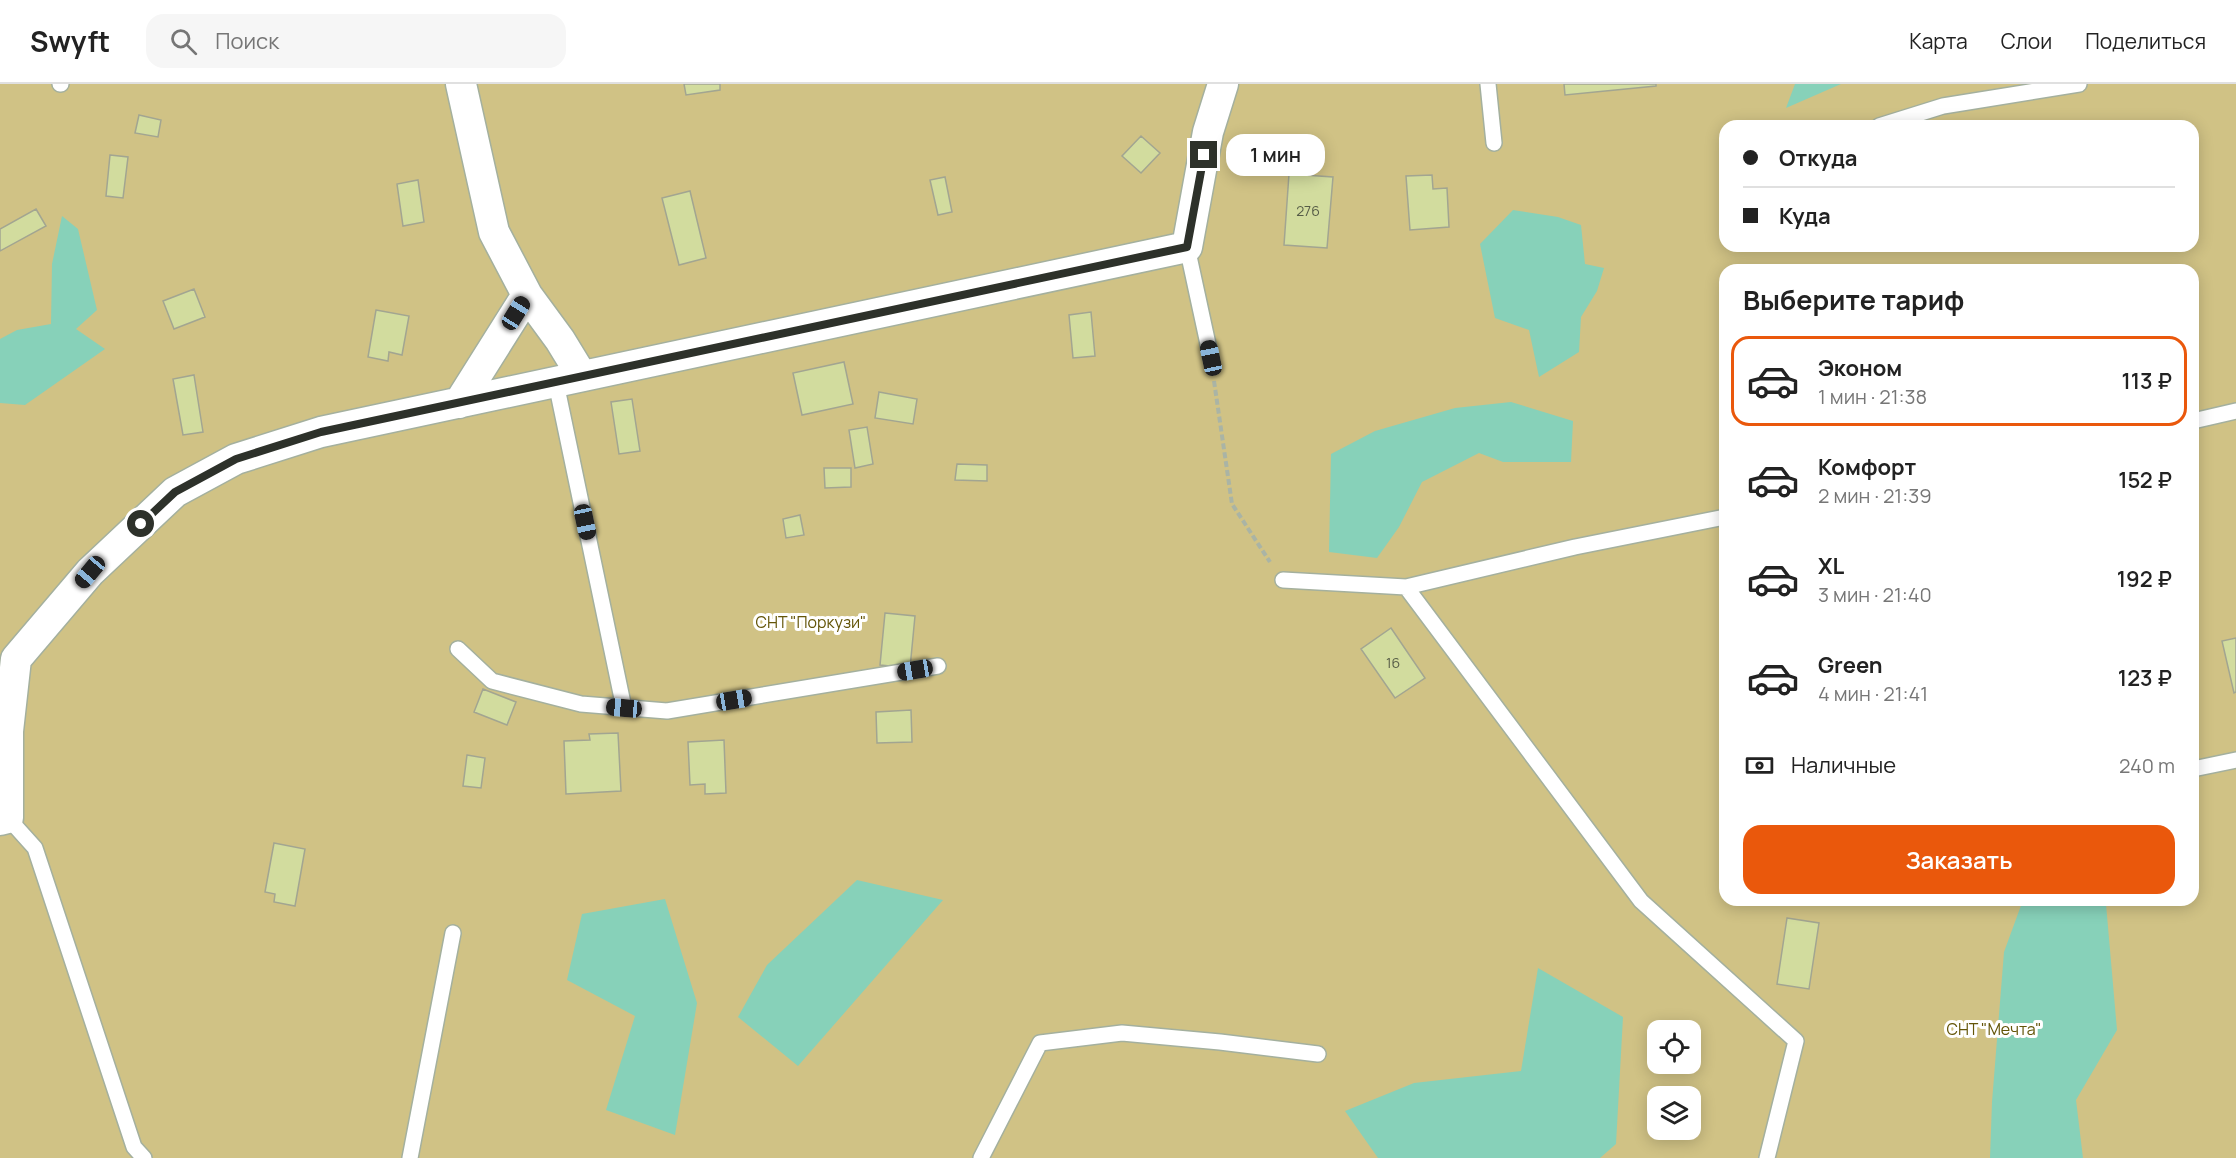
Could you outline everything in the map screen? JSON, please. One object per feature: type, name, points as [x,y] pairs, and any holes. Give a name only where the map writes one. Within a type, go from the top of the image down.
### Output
[{"type":"street","points":[[461,84],[494,232],[527,295],[561,340],[569,380]]},
{"type":"street","points":[[4,819],[8,731],[16,659],[90,572],[175,492],[236,459],[321,432],[1187,247],[1208,132],[1223,84]]},
{"type":"street","points":[[459,403],[527,295]]},
{"type":"lane","points":[[1488,84],[1494,143]]},
{"type":"lane","points":[[1899,120],[1943,106],[2079,84]]},
{"type":"lane","points":[[1187,247],[1211,358]]},
{"type":"lane","points":[[569,380],[624,708]]},
{"type":"lane","points":[[2199,420],[2236,411]]},
{"type":"lane","points":[[1282,580],[1406,587],[1575,547],[1719,518]]},
{"type":"lane","points":[[1406,587],[1641,901],[1796,1041],[1767,1158]]},
{"type":"lane","points":[[458,649],[492,681],[580,704],[667,711],[938,666]]},
{"type":"lane","points":[[2199,768],[2236,760]]},
{"type":"lane","points":[[4,819],[35,848],[134,1147],[144,1158]]},
{"type":"lane","points":[[410,1158],[453,933]]},
{"type":"lane","points":[[981,1158],[1040,1043],[1122,1033],[1318,1054]]},
{"type":"path","points":[[1211,358],[1232,504],[1282,580]]},
{"type":"green space","name":"СНТ \"Поркузи\"","points":[[0,84],[2236,84],[2236,1158],[0,1158]]},
{"type":"water","points":[[1795,84],[1841,84],[1786,108]]},
{"type":"water","points":[[1513,210],[1558,217],[1581,225],[1585,264],[1604,268],[1597,291],[1581,317],[1579,352],[1539,377],[1529,330],[1495,318],[1480,244]]},
{"type":"water","points":[[62,216],[78,229],[97,310],[76,329],[105,349],[25,405],[0,403],[0,339],[17,330],[51,324],[52,264]]},
{"type":"water","points":[[1511,402],[1573,421],[1571,462],[1503,462],[1479,453],[1422,482],[1399,527],[1377,558],[1329,552],[1331,454],[1375,431],[1455,408]]},
{"type":"water","points":[[857,880],[943,900],[798,1066],[738,1017],[767,965]]},
{"type":"water","points":[[665,899],[697,1003],[675,1135],[606,1110],[635,1016],[567,980],[582,914]]},
{"type":"water","points":[[2021,906],[2106,906],[2117,1030],[2076,1100],[2083,1158],[1990,1158],[1992,1102],[2004,952]]},
{"type":"water","points":[[1538,968],[1623,1017],[1616,1144],[1600,1158],[1378,1158],[1345,1111],[1414,1083],[1521,1071]]},
{"type":"building","points":[[684,84],[720,84],[720,90],[686,95]]},
{"type":"building","points":[[1564,84],[1656,84],[1656,86],[1565,95]]},
{"type":"building","points":[[139,115],[161,120],[158,137],[135,133]]},
{"type":"building","points":[[1141,136],[1160,153],[1141,173],[1122,156]]},
{"type":"building","points":[[110,155],[128,157],[123,198],[106,196]]},
{"type":"building","points":[[1289,174],[1333,177],[1327,248],[1284,245]]},
{"type":"building","points":[[1432,175],[1433,189],[1447,188],[1449,227],[1410,230],[1406,176]]},
{"type":"building","points":[[945,177],[952,212],[938,215],[930,180]]},
{"type":"building","points":[[418,180],[424,222],[403,226],[397,184]]},
{"type":"building","points":[[690,191],[706,258],[679,265],[662,198]]},
{"type":"building","points":[[36,209],[46,226],[0,251],[0,229]]},
{"type":"building","points":[[194,289],[205,317],[174,329],[163,301]]},
{"type":"building","points":[[376,310],[409,316],[402,355],[389,352],[388,361],[368,357]]},
{"type":"building","points":[[1091,312],[1095,356],[1073,358],[1069,315]]},
{"type":"building","points":[[844,362],[853,404],[802,415],[793,373]]},
{"type":"building","points":[[194,375],[203,432],[183,435],[173,379]]},
{"type":"building","points":[[879,392],[917,399],[913,424],[875,418]]},
{"type":"building","points":[[632,399],[640,451],[619,454],[611,402]]},
{"type":"building","points":[[867,427],[873,464],[855,468],[849,430]]},
{"type":"building","points":[[957,464],[987,465],[987,481],[955,480]]},
{"type":"building","points":[[824,468],[851,468],[851,487],[825,488]]},
{"type":"building","points":[[800,515],[804,535],[786,538],[783,519]]},
{"type":"building","points":[[885,613],[915,616],[910,668],[880,665]]},
{"type":"building","points":[[1391,628],[1425,678],[1395,698],[1361,649]]},
{"type":"building","points":[[2236,638],[2236,692],[2234,693],[2222,641]]},
{"type":"building","points":[[483,689],[516,702],[507,725],[474,712]]},
{"type":"building","points":[[911,710],[912,742],[877,743],[876,712]]},
{"type":"building","points":[[618,733],[621,791],[566,794],[564,741],[590,740],[589,734]]},
{"type":"building","points":[[724,740],[726,793],[705,794],[705,784],[690,785],[688,742]]},
{"type":"building","points":[[467,755],[485,758],[481,788],[463,786]]},
{"type":"building","points":[[274,843],[305,849],[295,906],[274,902],[275,894],[265,892]]},
{"type":"building","points":[[1787,918],[1819,923],[1809,989],[1777,984]]},
{"type":"route","points":[[141,524],[175,492],[236,459],[321,432],[1187,247],[1204,155]]},
{"type":"park label","name":"СНТ \"Мечта\"","points":[[1994,1029]]}]
